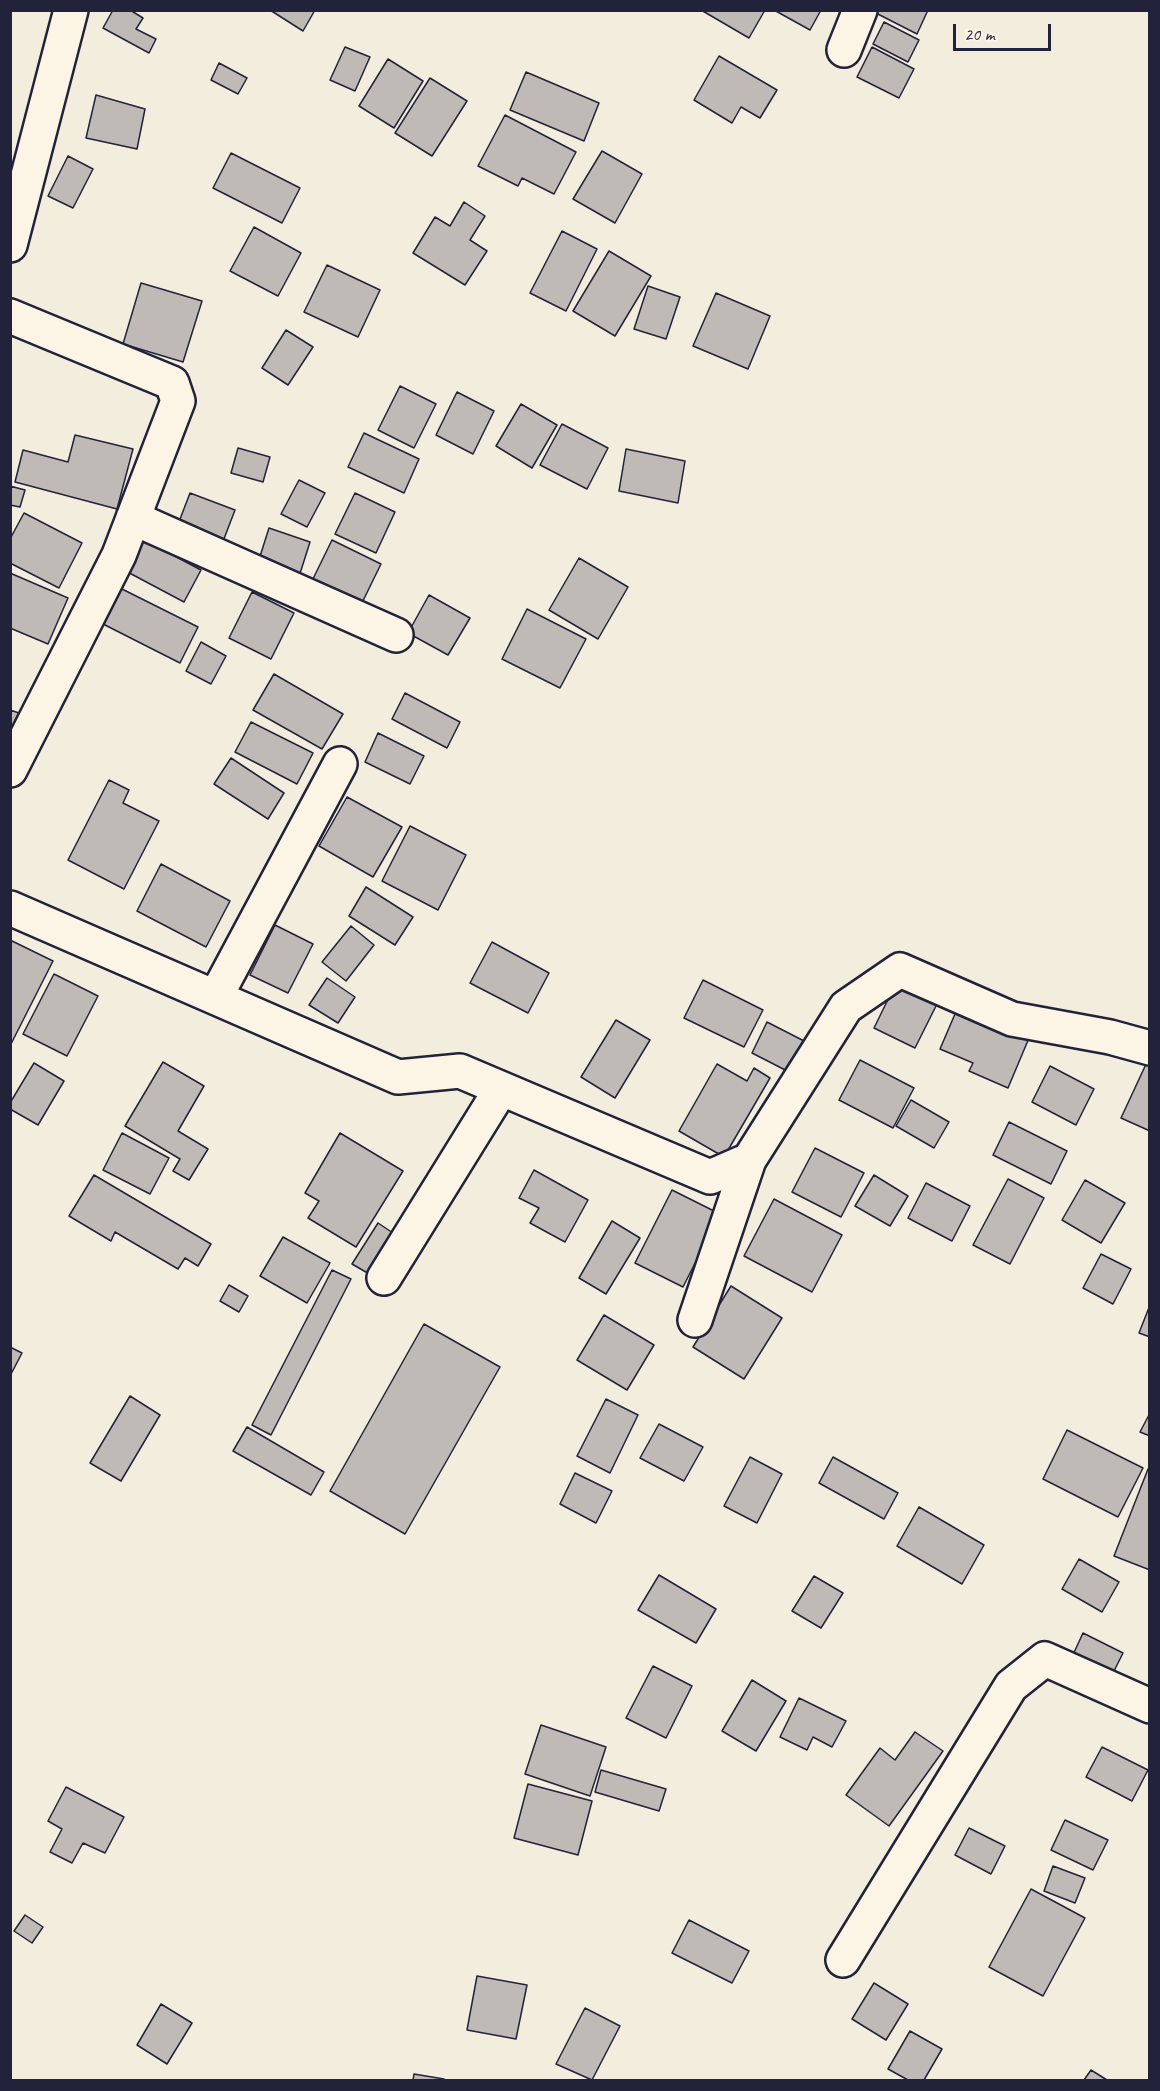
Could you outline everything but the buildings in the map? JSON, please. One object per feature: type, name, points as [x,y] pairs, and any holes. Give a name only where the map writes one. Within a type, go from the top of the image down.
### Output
[{"type":"street","points":[[10,245],[71,10]]},
{"type":"street","points":[[844,50],[860,10]]},
{"type":"street","points":[[10,316],[172,383],[178,401],[119,555],[10,770]]},
{"type":"street","points":[[134,518],[396,635]]},
{"type":"street","points":[[216,996],[340,764]]},
{"type":"street","points":[[10,908],[398,1077],[460,1071],[710,1177],[749,1160]]},
{"type":"street","points":[[695,1320],[749,1160],[846,1007],[900,970],[1012,1019],[1110,1037],[1149,1048]]},
{"type":"street","points":[[384,1278],[501,1089]]},
{"type":"street","points":[[843,1960],[1011,1686],[1045,1659],[1149,1706]]}]
